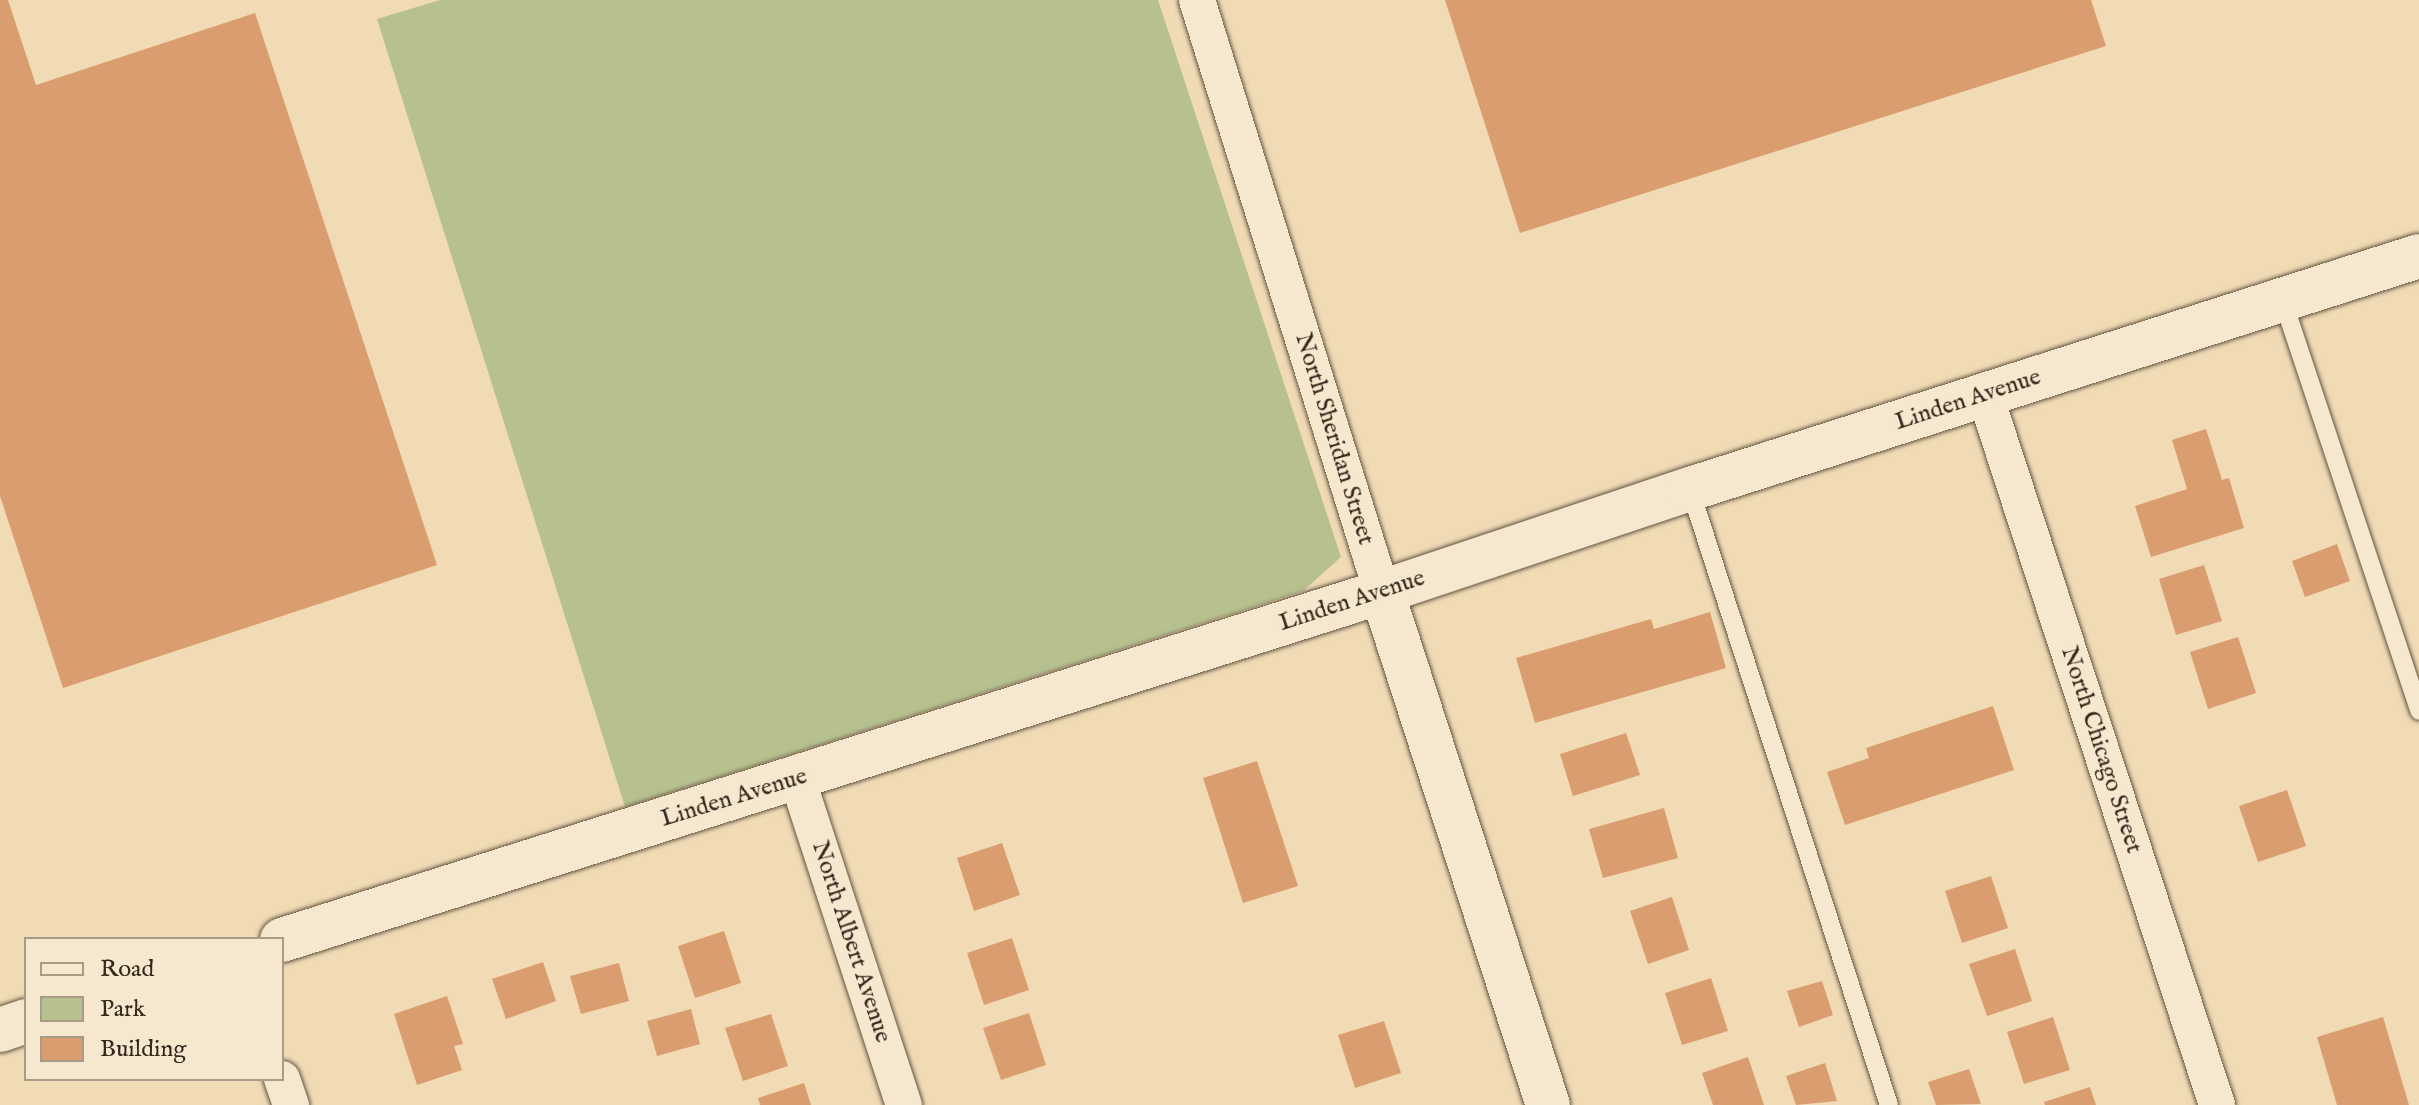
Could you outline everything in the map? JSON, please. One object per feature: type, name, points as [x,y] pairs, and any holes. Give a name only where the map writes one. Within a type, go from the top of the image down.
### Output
[{"type":"street","name":"North Sheridan Street","points":[[1197,0],[1382,592],[1548,1105]]},
{"type":"street","name":"Linden Avenue","points":[[284,939],[1382,592],[1690,489],[2419,256]]},
{"type":"street","name":"North Chicago Street","points":[[1985,395],[2217,1105]]},
{"type":"street","name":"North Albert Avenue","points":[[797,778],[904,1105]]},
{"type":"street","points":[[0,1030],[24,1022]]},
{"type":"street","points":[[283,1081],[291,1105]]},
{"type":"lane","points":[[2283,301],[2419,711]]},
{"type":"lane","points":[[1690,489],[1889,1105]]},
{"type":"green space","points":[[440,0],[1158,0],[1341,557],[1303,591],[625,807],[377,19]]},
{"type":"building","points":[[0,0],[8,0],[36,85],[255,13],[437,565],[63,688],[0,496]]},
{"type":"building","points":[[1445,0],[2091,0],[2106,46],[1520,233]]},
{"type":"building","points":[[2206,429],[2222,480],[2229,478],[2244,528],[2151,557],[2135,506],[2187,489],[2172,440]]},
{"type":"building","points":[[2337,544],[2350,581],[2305,597],[2292,561]]},
{"type":"building","points":[[2204,565],[2222,621],[2176,635],[2159,579]]},
{"type":"building","points":[[1710,612],[1726,668],[1535,723],[1516,658],[1651,619],[1654,629]]},
{"type":"building","points":[[2238,637],[2256,693],[2208,709],[2190,652]]},
{"type":"building","points":[[1993,706],[2014,770],[1845,825],[1827,772],[1869,758],[1866,748]]},
{"type":"building","points":[[1626,733],[1640,775],[1573,796],[1560,754]]},
{"type":"building","points":[[1257,761],[1298,886],[1243,903],[1203,778]]},
{"type":"building","points":[[2287,790],[2306,846],[2258,862],[2239,806]]},
{"type":"building","points":[[1664,808],[1678,858],[1603,878],[1589,829]]},
{"type":"building","points":[[1002,843],[1020,895],[974,911],[957,858]]},
{"type":"building","points":[[1991,876],[2008,928],[1962,943],[1945,891]]},
{"type":"building","points":[[1672,897],[1689,950],[1648,964],[1630,911]]},
{"type":"building","points":[[724,931],[741,983],[695,998],[678,946]]},
{"type":"building","points":[[1012,938],[1029,990],[984,1005],[967,953]]},
{"type":"building","points":[[2015,949],[2032,1001],[1987,1016],[1969,964]]},
{"type":"building","points":[[543,962],[556,1001],[506,1019],[492,979]]},
{"type":"building","points":[[619,963],[629,1001],[581,1014],[570,976]]},
{"type":"building","points":[[1711,978],[1728,1031],[1682,1045],[1665,993]]},
{"type":"building","points":[[1822,981],[1833,1015],[1799,1027],[1787,991]]},
{"type":"building","points":[[447,996],[463,1044],[454,1046],[462,1070],[417,1085],[394,1014]]},
{"type":"building","points":[[691,1009],[700,1044],[657,1056],[647,1021]]},
{"type":"building","points":[[1029,1013],[1046,1065],[1001,1080],[983,1028]]},
{"type":"building","points":[[771,1014],[788,1066],[743,1081],[725,1028]]},
{"type":"building","points":[[2053,1017],[2070,1070],[2024,1084],[2007,1032]]},
{"type":"building","points":[[2383,1017],[2409,1105],[2337,1105],[2317,1037]]},
{"type":"building","points":[[1384,1021],[1401,1073],[1355,1088],[1338,1035]]},
{"type":"building","points":[[1748,1057],[1764,1105],[1713,1105],[1702,1073]]},
{"type":"building","points":[[1825,1063],[1837,1101],[1796,1105],[1786,1076]]},
{"type":"building","points":[[1969,1069],[1981,1104],[1936,1105],[1928,1082]]},
{"type":"building","points":[[804,1083],[811,1105],[760,1105],[758,1098]]},
{"type":"building","points":[[2090,1087],[2096,1105],[2045,1105],[2044,1102]]}]
